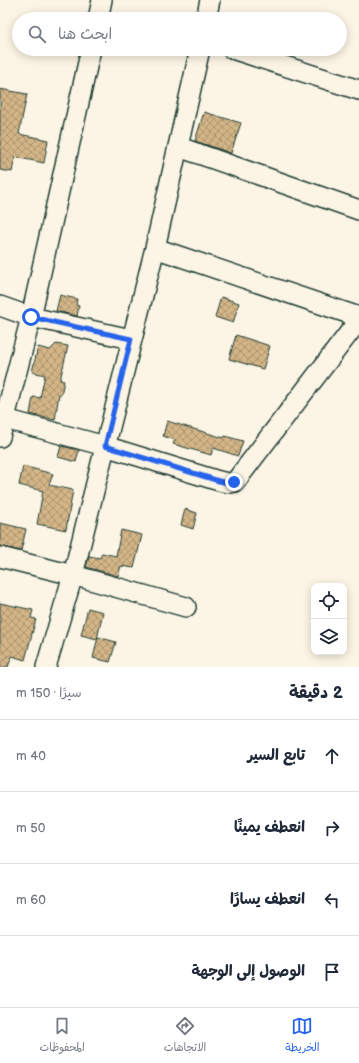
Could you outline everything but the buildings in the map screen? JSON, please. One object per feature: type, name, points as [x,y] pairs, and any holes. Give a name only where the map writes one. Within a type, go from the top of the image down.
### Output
[{"type":"street","points":[[99,12],[102,0]]},
{"type":"street","points":[[207,12],[210,0]]},
{"type":"street","points":[[0,438],[31,317],[89,56]]},
{"type":"street","points":[[46,667],[73,575],[155,248],[198,56]]},
{"type":"street","points":[[254,56],[359,90]]},
{"type":"street","points":[[179,147],[359,210]]},
{"type":"street","points":[[4,419],[105,446],[219,481],[228,483],[234,482],[359,318],[155,248]]},
{"type":"street","points":[[0,306],[31,317],[131,339]]},
{"type":"street","points":[[0,557],[186,606]]},
{"type":"route","points":[[31,317],[131,339],[105,446],[219,481],[228,483],[234,482]]}]
